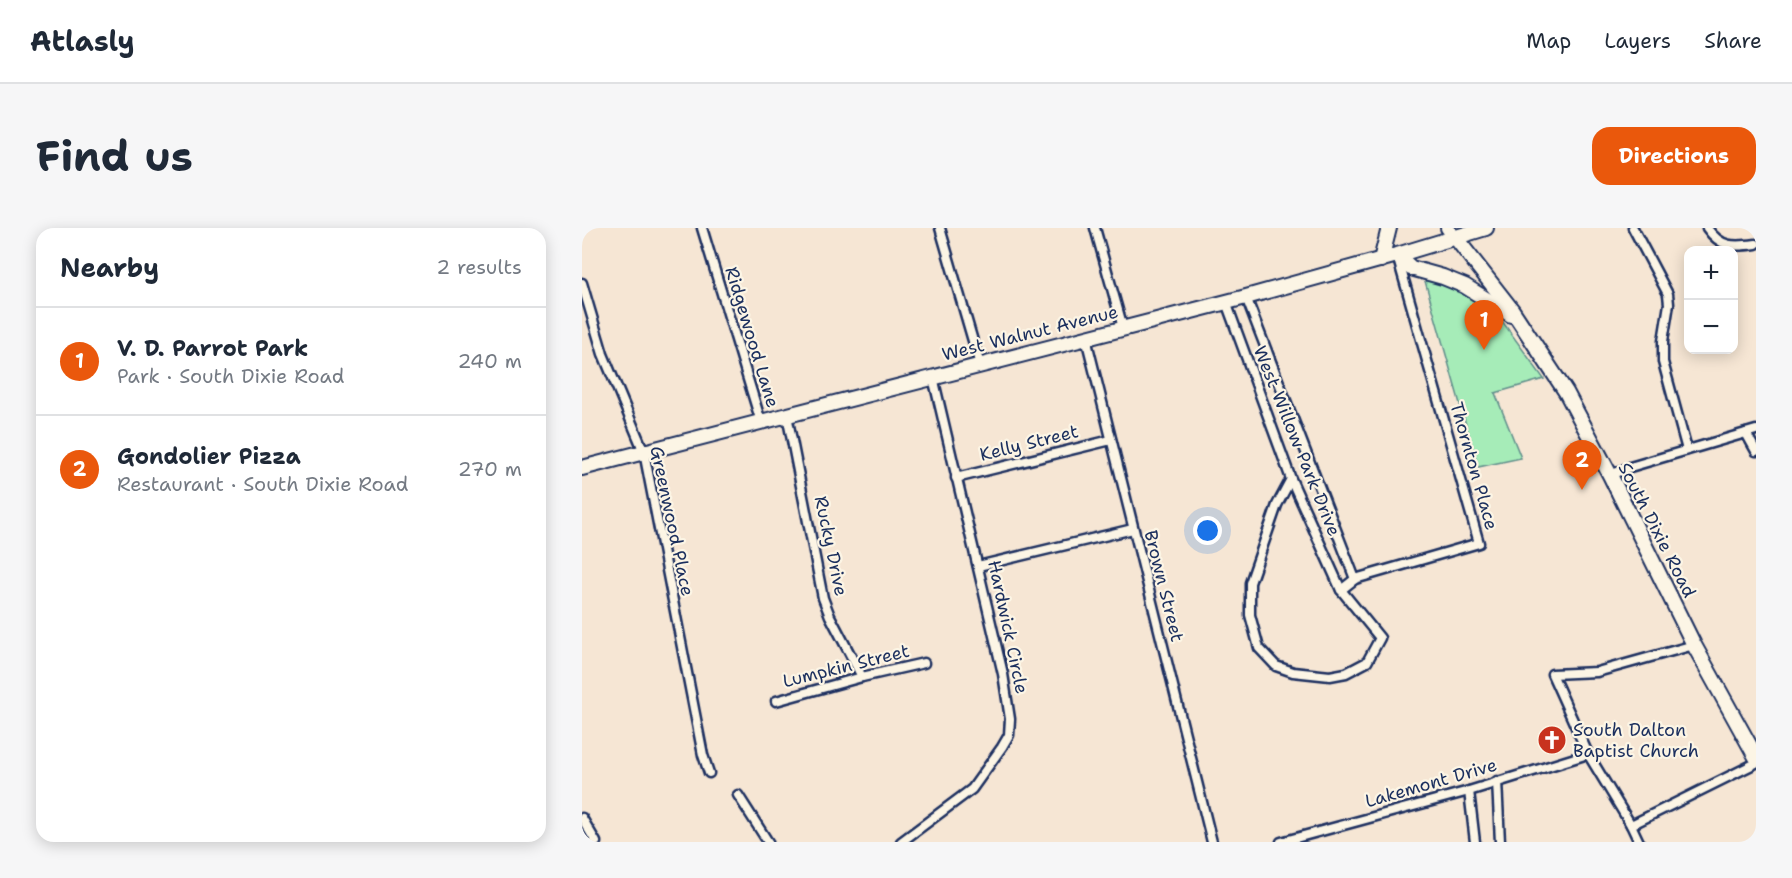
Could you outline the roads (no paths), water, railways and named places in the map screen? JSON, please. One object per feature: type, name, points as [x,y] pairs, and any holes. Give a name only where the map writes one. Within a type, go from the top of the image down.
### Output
[{"type":"main road","points":[[1382,260],[1389,228]]},
{"type":"main road","name":"West Walnut Avenue","points":[[582,468],[1246,297],[1382,260],[1451,232],[1486,228]]},
{"type":"main road","name":"South Dixie Road","points":[[1451,232],[1518,320],[1566,392],[1694,645],[1756,757]]},
{"type":"main road","points":[[1397,255],[1411,268],[1465,286],[1518,320]]},
{"type":"street","name":"Ridgewood Lane","points":[[702,228],[761,422]]},
{"type":"street","points":[[940,228],[980,365]]},
{"type":"street","points":[[1095,228],[1124,328]]},
{"type":"street","points":[[1633,228],[1668,294],[1669,304],[1662,362],[1687,450]]},
{"type":"street","points":[[1707,228],[1712,236],[1730,246],[1756,243]]},
{"type":"street","name":"Thornton Place","points":[[1341,590],[1355,579],[1479,543],[1397,255]]},
{"type":"street","name":"Greenwood Place","points":[[582,283],[603,354],[644,452],[703,755],[709,773]]},
{"type":"street","points":[[1246,297],[1355,579]]},
{"type":"street","name":"West Willow Park Drive","points":[[1226,302],[1291,479],[1341,590],[1380,638],[1367,662],[1346,673],[1330,676],[1293,672],[1276,666],[1259,648],[1250,615],[1250,583],[1277,505],[1291,479]]},
{"type":"street","name":"Brown Street","points":[[1086,338],[1212,842]]},
{"type":"street","name":"Hardwick Circle","points":[[901,842],[972,789],[1009,735],[1010,719],[1003,674],[933,377]]},
{"type":"street","name":"Rucky Drive","points":[[787,415],[823,598],[862,677]]},
{"type":"street","points":[[1610,475],[1756,430]]},
{"type":"street","points":[[1746,433],[1756,451]]},
{"type":"street","name":"Kelly Street","points":[[956,478],[1111,440]]},
{"type":"street","points":[[978,566],[1133,529]]},
{"type":"street","points":[[1639,842],[1632,825],[1588,754],[1552,674],[1597,672],[1694,645]]},
{"type":"street","name":"Lumpkin Street","points":[[776,701],[862,677],[924,663]]},
{"type":"street","name":"Lakemont Drive","points":[[1281,842],[1305,839],[1588,754]]},
{"type":"street","points":[[1632,825],[1756,763]]},
{"type":"street","points":[[1497,781],[1500,842]]},
{"type":"street","points":[[1469,791],[1475,842]]},
{"type":"street","points":[[738,795],[768,842]]},
{"type":"street","points":[[582,818],[596,842]]},
{"type":"place","name":"V. D. Parrot Park","points":[[1484,350]]},
{"type":"place","name":"Gondolier Pizza","points":[[1582,490]]},
{"type":"place","name":"South Dalton Baptist Church","points":[[1552,740]]}]
